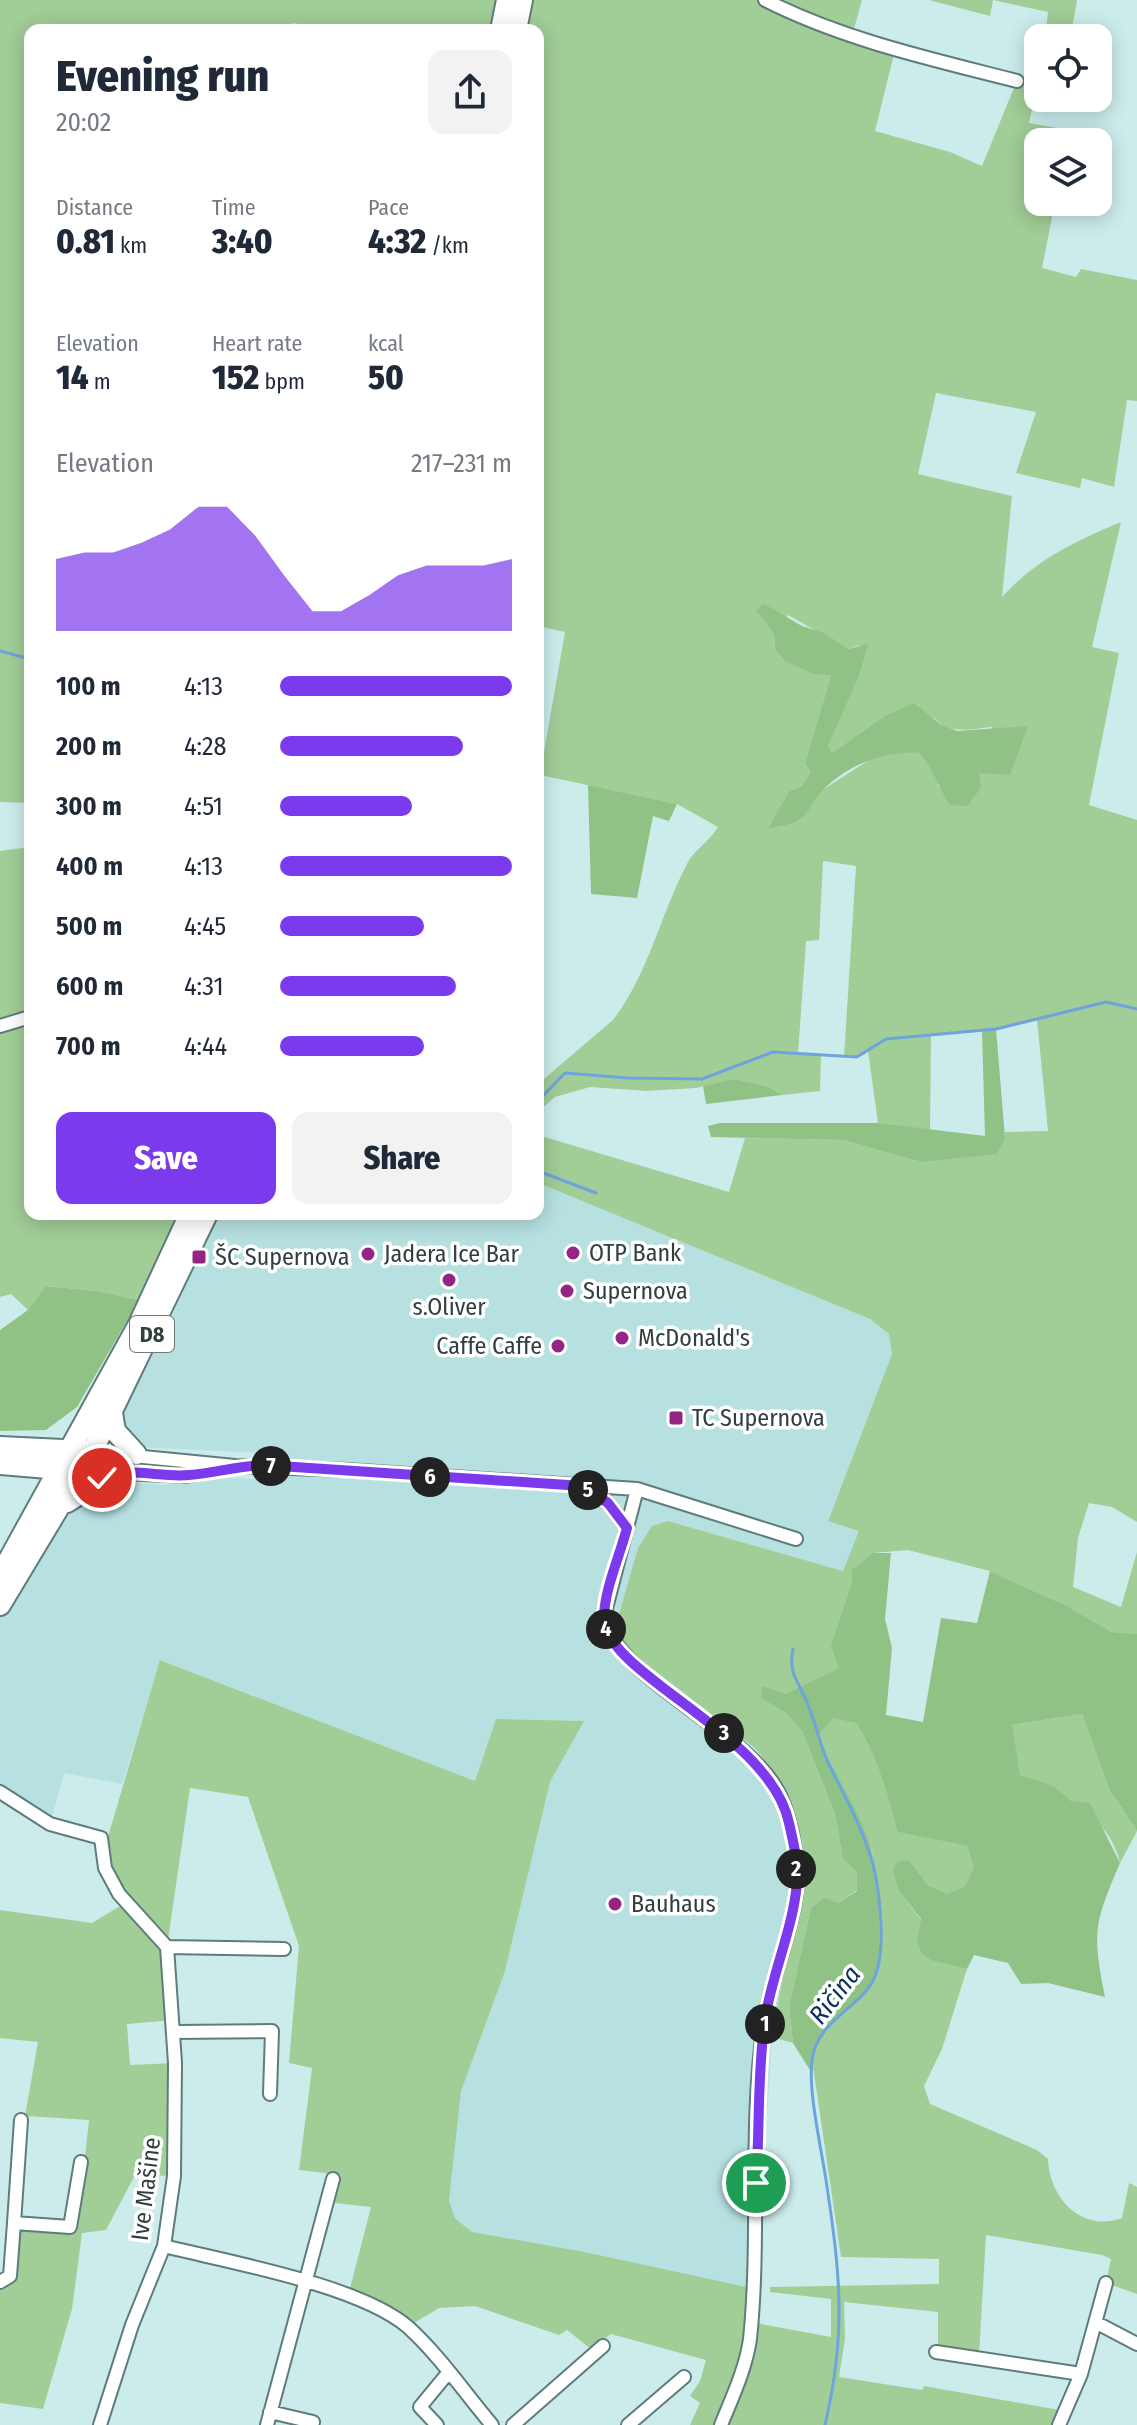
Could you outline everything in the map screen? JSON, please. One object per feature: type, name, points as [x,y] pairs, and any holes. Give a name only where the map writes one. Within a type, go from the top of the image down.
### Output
[{"type":"main road","points":[[502,24],[507,0]]},
{"type":"main road","points":[[517,24],[522,0]]},
{"type":"main road","name":"D8","points":[[104,1410],[187,1220]]},
{"type":"main road","name":"D8","points":[[0,1605],[60,1505],[77,1460],[204,1220]]},
{"type":"main road","points":[[4,1458],[63,1433],[104,1410],[115,1431],[136,1454]]},
{"type":"main road","points":[[26,1447],[77,1460]]},
{"type":"main road","points":[[4,1458],[77,1460]]},
{"type":"main road","points":[[4,1458],[22,1470],[34,1485],[38,1509]]},
{"type":"main road","name":"D8","points":[[0,1576],[38,1509],[77,1460]]},
{"type":"main road","points":[[60,1505],[115,1472]]},
{"type":"street","points":[[765,0],[809,22],[852,36],[1017,81]]},
{"type":"street","points":[[0,1026],[24,1019]]},
{"type":"street","points":[[77,1460],[136,1454],[235,1466],[347,1470],[637,1489],[796,1539]]},
{"type":"street","points":[[77,1460],[115,1472],[186,1476],[235,1466]]},
{"type":"street","points":[[583,1486],[608,1503],[627,1528]]},
{"type":"street","points":[[637,1489],[604,1616],[614,1644],[636,1668],[703,1715],[753,1759],[777,1789],[789,1821],[797,1882],[765,2018],[749,2341],[721,2425]]},
{"type":"street","points":[[0,1792],[50,1824],[101,1838],[105,1868],[119,1894],[167,1947],[284,1949]]},
{"type":"street","name":"Ive Mašine","points":[[100,2425],[132,2325],[164,2246],[174,2176],[174,2032],[167,1947]]},
{"type":"street","points":[[174,2032],[272,2031],[270,2094]]},
{"type":"street","points":[[0,2282],[10,2276],[21,2120]]},
{"type":"street","points":[[14,2223],[70,2227],[81,2162]]},
{"type":"street","points":[[312,2425],[313,2422],[269,2419],[333,2179]]},
{"type":"street","points":[[164,2246],[305,2281],[361,2302],[407,2327],[492,2425]]},
{"type":"street","points":[[1059,2425],[1081,2374],[1106,2283]]},
{"type":"street","points":[[1097,2323],[1137,2344]]},
{"type":"street","points":[[513,2425],[603,2346]]},
{"type":"street","points":[[936,2352],[1081,2374]]},
{"type":"street","points":[[437,2425],[420,2407],[448,2373]]},
{"type":"street","points":[[628,2425],[684,2377]]},
{"type":"shaded area","points":[[544,1185],[870,1319],[889,1334],[892,1354],[828,1520],[860,1531],[843,1571],[668,1521],[704,1708],[755,1748],[783,1783],[803,1843],[802,1871],[772,2037],[757,2290],[585,2252],[472,2232],[455,2218],[449,2201],[460,2091],[505,1971],[550,1782],[583,1721],[496,1719],[475,1781],[161,1660],[122,1784],[64,1773],[50,1824],[0,1792],[0,1614],[68,1516],[102,1486],[128,1482],[164,1485],[230,1478],[277,1480],[281,1454],[138,1447],[122,1427],[122,1414],[169,1324],[213,1220],[544,1220]]},
{"type":"green space","points":[[0,0],[496,0],[491,24],[24,24],[24,803],[0,802]]},
{"type":"green space","points":[[528,0],[862,0],[852,36],[895,50],[875,131],[950,152],[982,166],[1018,78],[1024,80],[1024,112],[1031,112],[1029,123],[1057,128],[1024,128],[1024,216],[1052,216],[1042,268],[1076,277],[1081,269],[1137,280],[1137,401],[1127,400],[1114,487],[1082,478],[1080,488],[1016,473],[1036,412],[936,393],[918,474],[1012,496],[1002,597],[1042,562],[1072,544],[1121,522],[1092,647],[1119,653],[1089,805],[1137,820],[1137,1522],[1112,1507],[1089,1503],[1078,1538],[1073,1587],[1121,1607],[1137,1552],[1137,1634],[1112,1632],[1065,1605],[990,1571],[908,1550],[873,1553],[855,1582],[845,1608],[839,1668],[785,1694],[784,1711],[802,1731],[835,1814],[843,1859],[857,1873],[857,1890],[838,1903],[811,1908],[789,2006],[793,2043],[772,2037],[802,1871],[803,1843],[783,1784],[755,1748],[626,1648],[616,1625],[638,1548],[652,1526],[668,1521],[843,1571],[859,1531],[828,1521],[892,1354],[889,1334],[870,1319],[544,1185],[544,1137],[729,1192],[745,1138],[843,1140],[921,1162],[1005,1139],[1005,1132],[1048,1131],[1037,1020],[996,1029],[931,1035],[930,1131],[878,1123],[868,1051],[857,1057],[844,1057],[856,866],[823,861],[819,940],[806,941],[798,1054],[821,1056],[820,1091],[782,1095],[767,1086],[734,1079],[696,1088],[647,1091],[590,1087],[555,1097],[544,1107],[544,1079],[613,1020],[636,983],[687,864],[718,827],[677,804],[544,776],[544,752],[565,632],[544,627],[544,24],[524,24]],"holes":[[[788,615],[848,649],[860,645],[828,747],[832,753],[883,717],[934,718],[953,729],[992,727],[979,773],[939,787],[934,769],[919,753],[899,752],[872,758],[821,791],[799,821],[769,828],[789,791],[802,786],[812,772],[805,763],[831,675],[775,649],[774,633]]]},
{"type":"green space","points":[[929,0],[993,0],[990,16]]},
{"type":"green space","points":[[993,0],[1077,0],[1073,24],[1047,24],[1048,12]]},
{"type":"green space","points":[[764,604],[802,626],[824,633],[848,649],[868,644],[859,675],[828,746],[832,753],[883,717],[914,703],[940,724],[957,731],[1028,726],[1010,775],[979,773],[981,788],[967,806],[950,805],[919,753],[892,754],[866,762],[843,774],[819,794],[798,821],[768,829],[789,791],[802,786],[811,772],[805,763],[831,675],[814,674],[785,661],[775,649],[774,633],[756,610]]},
{"type":"green space","points":[[588,785],[677,804],[669,821],[653,816],[637,898],[591,894]]},
{"type":"green space","points":[[24,848],[24,1220],[175,1220],[139,1300],[97,1291],[45,1286],[28,1310],[11,1294],[0,1297],[0,851]]},
{"type":"green space","points":[[996,1029],[1005,1138],[997,1154],[921,1162],[843,1140],[711,1137],[708,1126],[720,1123],[878,1123],[985,1136],[982,1030]]},
{"type":"green space","points":[[734,1079],[767,1086],[782,1095],[706,1104],[703,1086]]},
{"type":"green space","points":[[45,1286],[97,1291],[139,1300],[77,1407],[46,1430],[0,1431],[0,1330],[28,1310]]},
{"type":"green space","points":[[873,1553],[891,1553],[885,1619],[892,1648],[886,1715],[923,1722],[941,1618],[977,1623],[990,1571],[1065,1605],[1112,1632],[1137,1634],[1137,1831],[1109,1789],[1082,1714],[1012,1725],[1020,1775],[1053,1786],[1072,1801],[1090,1803],[1120,1863],[1098,1928],[1098,1957],[1105,1997],[1048,1983],[1021,1984],[1008,1963],[974,1955],[967,1969],[933,1961],[921,1953],[917,1939],[921,1919],[899,1891],[893,1871],[897,1862],[909,1860],[928,1885],[947,1894],[965,1886],[974,1867],[967,1846],[898,1832],[881,1776],[864,1736],[856,1723],[833,1718],[817,1736],[862,1824],[872,1853],[878,1893],[879,1953],[876,1974],[869,1986],[831,2025],[817,2046],[813,2075],[793,2043],[789,2006],[811,1908],[824,1898],[838,1903],[857,1891],[857,1873],[843,1859],[835,1814],[802,1731],[784,1711],[761,1698],[763,1686],[785,1694],[839,1668],[831,1646],[852,1583],[852,1570]]},
{"type":"green space","points":[[160,1660],[475,1781],[496,1719],[584,1721],[550,1782],[505,1971],[461,2091],[449,2201],[455,2218],[472,2232],[585,2252],[751,2288],[750,2322],[831,2337],[831,2299],[770,2292],[770,2287],[939,2284],[939,2259],[841,2257],[812,2060],[818,2040],[830,2024],[869,1988],[879,1952],[879,1894],[872,1851],[817,1736],[833,1717],[856,1723],[876,1762],[899,1832],[967,1846],[975,1866],[965,1886],[947,1894],[928,1885],[909,1860],[899,1891],[921,1920],[917,1939],[933,1961],[967,1969],[942,2049],[924,2086],[930,2104],[1037,2150],[1048,2159],[1054,2186],[1061,2198],[1081,2216],[1107,2221],[1122,2218],[1129,2183],[1137,2187],[1137,2294],[1106,2283],[1111,2259],[1102,2255],[986,2235],[979,2355],[938,2346],[938,2312],[844,2302],[845,2339],[839,2377],[922,2390],[924,2386],[1065,2411],[1059,2425],[690,2425],[700,2403],[690,2396],[700,2381],[706,2360],[611,2334],[591,2349],[567,2330],[559,2335],[475,2306],[439,2308],[407,2327],[348,2296],[371,2207],[335,2203],[341,2175],[299,2170],[312,2068],[289,2063],[299,1946],[248,1797],[190,1788],[167,1947],[174,2020],[127,2024],[130,2065],[175,2063],[174,2176],[135,2175],[106,2230],[82,2233],[72,2309],[43,2409],[0,2403],[0,2282],[5,2282],[14,2223],[77,2232],[89,2120],[25,2116],[38,2042],[0,2038],[0,1910],[92,1923],[125,1903],[119,1894],[105,1847]]},
{"type":"green space","points":[[1082,1714],[1109,1789],[1137,1831],[1120,1863],[1106,1832],[1082,1807],[1051,1788],[1020,1775],[1011,1725]]},
{"type":"waterway","name":"Ričina","points":[[0,651],[24,657]]},
{"type":"waterway","points":[[544,1095],[565,1073],[702,1079],[773,1052],[857,1057],[886,1039],[996,1029],[1106,1002],[1137,1009]]},
{"type":"waterway","points":[[544,1173],[596,1193]]},
{"type":"waterway","name":"Ričina","points":[[793,1649],[795,1678],[870,1856],[881,1921],[876,1974],[862,1995],[823,2033],[812,2060],[813,2103],[831,2213],[839,2302],[836,2361],[825,2425]]},
{"type":"place","name":"OTP Bank","points":[[573,1253]]},
{"type":"place","name":"Jadera Ice Bar","points":[[368,1254]]},
{"type":"place","name":"ŠC Supernova","points":[[199,1257]]},
{"type":"place","name":"s.Oliver","points":[[449,1280]]},
{"type":"place","name":"Supernova","points":[[567,1291]]},
{"type":"place","name":"McDonald's","points":[[622,1338]]},
{"type":"place","name":"Caffe Caffe","points":[[558,1346]]},
{"type":"place","name":"TC Supernova","points":[[676,1418]]},
{"type":"place","name":"Bauhaus","points":[[615,1904]]},
{"type":"route","points":[[102,1478],[115,1472],[186,1476],[235,1466],[264,1465],[583,1486],[608,1503],[627,1528],[604,1616],[614,1644],[636,1668],[703,1715],[753,1759],[777,1789],[789,1821],[797,1882],[765,2018],[756,2183]]}]
